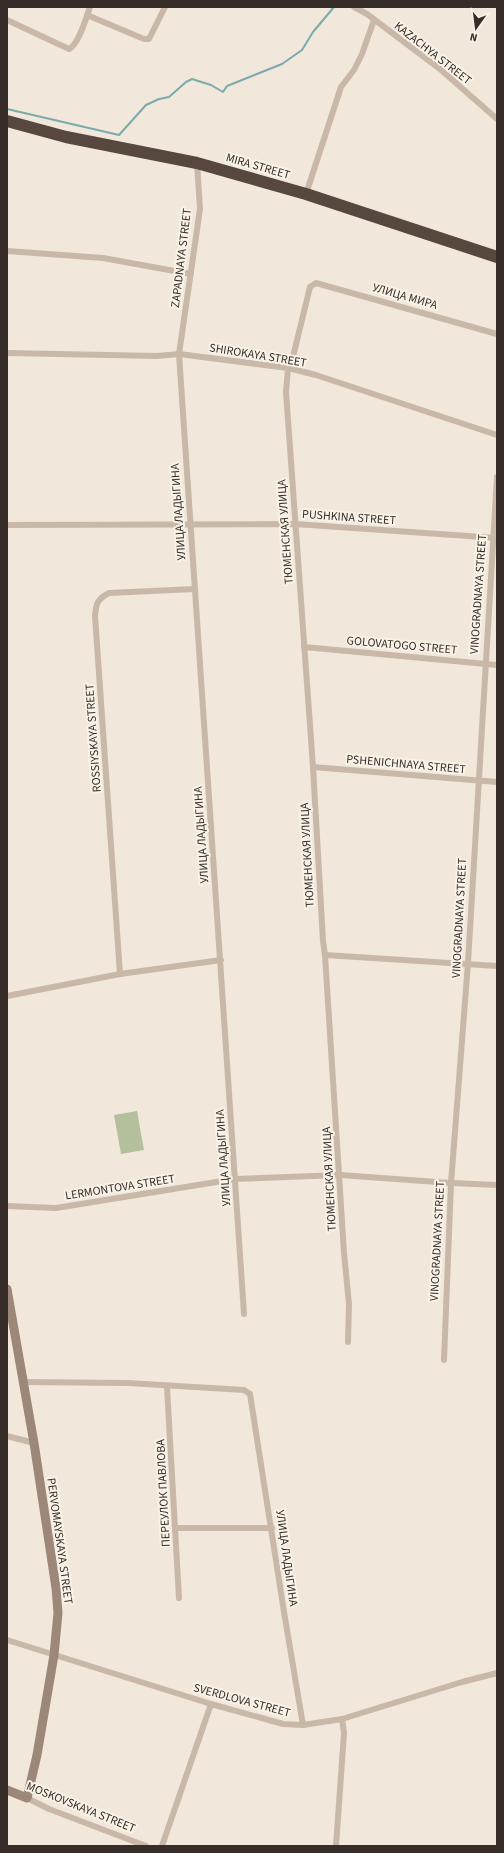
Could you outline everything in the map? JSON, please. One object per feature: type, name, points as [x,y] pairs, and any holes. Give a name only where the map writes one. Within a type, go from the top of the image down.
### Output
[{"type":"highway","name":"MIRA STREET","points":[[7,121],[66,137],[197,163],[306,194],[497,257]]},
{"type":"street","points":[[7,20],[69,49],[77,42],[90,7]]},
{"type":"street","points":[[87,15],[144,40],[149,39],[165,7]]},
{"type":"street","name":"KAZACHYA STREET","points":[[354,7],[367,14],[440,69],[497,119]]},
{"type":"street","points":[[367,14],[370,7]]},
{"type":"street","points":[[306,194],[341,87],[354,70],[362,54],[374,20]]},
{"type":"street","name":"ZAPADNAYA STREET","points":[[179,354],[200,209],[197,163]]},
{"type":"street","points":[[7,251],[103,258],[191,274]]},
{"type":"street","name":"УЛИЦА МИРА","points":[[310,290],[314,283],[322,283],[497,334]]},
{"type":"street","name":"ТЮМЕНСКАЯ УЛИЦА","points":[[310,290],[289,368],[286,392],[313,767],[344,1253],[349,1304],[348,1342]]},
{"type":"street","name":"SHIROKAYA STREET","points":[[7,353],[157,356],[179,354],[289,368],[316,375],[497,434]]},
{"type":"street","name":"УЛИЦА ЛАДЫГИНА","points":[[179,354],[244,1314]]},
{"type":"street","name":"VINOGRADNAYA STREET","points":[[444,1360],[451,1183],[468,963],[484,664],[495,538],[497,477]]},
{"type":"street","name":"PUSHKINA STREET","points":[[7,525],[295,524],[495,538]]},
{"type":"street","name":"ROSSIYSKAYA STREET","points":[[120,974],[96,624],[96,604],[100,597],[108,593],[195,589]]},
{"type":"street","name":"GOLOVATOGO STREET","points":[[304,647],[497,665]]},
{"type":"street","name":"PSHENICHNAYA STREET","points":[[313,767],[497,782]]},
{"type":"street","points":[[325,955],[497,966]]},
{"type":"street","points":[[7,996],[120,974],[221,960]]},
{"type":"street","name":"LERMONTOVA STREET","points":[[7,1206],[56,1208],[236,1179],[340,1175],[497,1185]]},
{"type":"street","name":"PERVOMAYSKAYA STREET","points":[[7,1289],[34,1443],[56,1588],[58,1614],[54,1655],[37,1755],[27,1798]]},
{"type":"street","points":[[23,1382],[128,1383],[167,1387]]},
{"type":"street","name":"УЛИЦА ЛАДЫГИНА","points":[[167,1387],[244,1390],[250,1394],[303,1725]]},
{"type":"street","name":"ПЕРЕУЛОК ПАВЛОВА","points":[[167,1387],[179,1598]]},
{"type":"street","points":[[7,1436],[34,1443]]},
{"type":"street","points":[[176,1528],[272,1528]]},
{"type":"street","name":"SVERDLOVA STREET","points":[[7,1640],[211,1704],[283,1724],[303,1725],[342,1719],[455,1684],[497,1673]]},
{"type":"street","points":[[162,1846],[211,1704]]},
{"type":"street","points":[[336,1846],[344,1733],[342,1719]]},
{"type":"street","name":"MOSKOVSKAYA STREET","points":[[7,1790],[50,1809],[146,1846]]},
{"type":"green space","points":[[137,1111],[144,1150],[121,1154],[114,1115]]},
{"type":"waterway","points":[[7,109],[119,135],[146,105],[159,99],[169,97],[186,82],[192,79],[211,85],[223,92],[227,86],[282,64],[302,50],[313,32],[334,7]]}]
